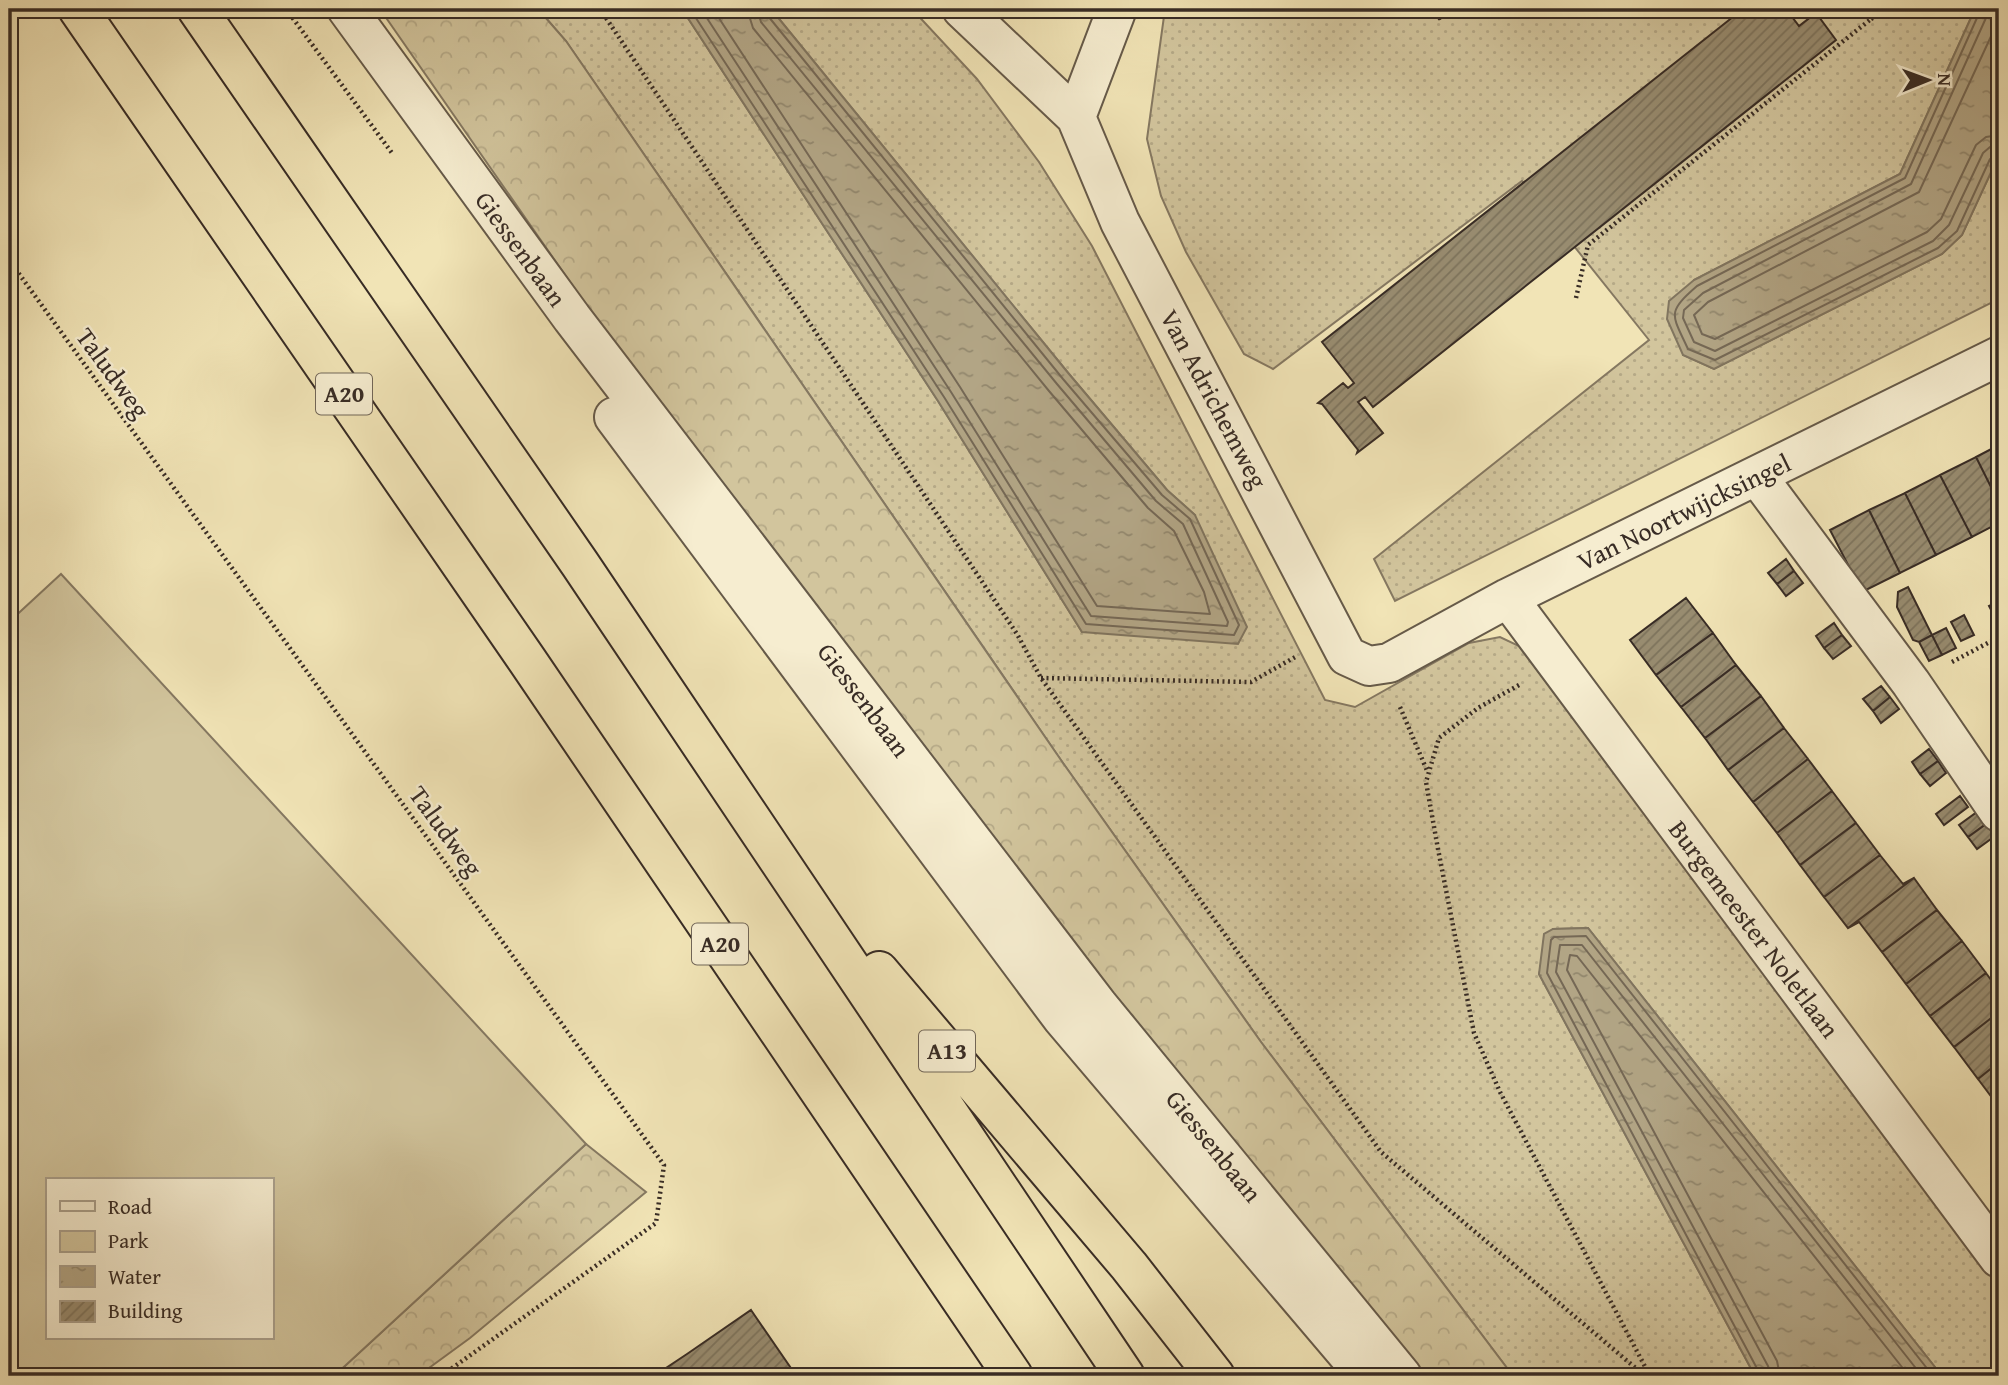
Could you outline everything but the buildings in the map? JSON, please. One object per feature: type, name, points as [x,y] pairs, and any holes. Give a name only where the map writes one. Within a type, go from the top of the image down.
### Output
[{"type":"highway","name":"A20","points":[[78,9],[191,170],[1011,1376]]},
{"type":"highway","points":[[197,9],[765,837],[1125,1376]]},
{"type":"highway","name":"A13","points":[[765,837],[1121,1255],[1215,1376]]},
{"type":"street","name":"Giessenbaan","points":[[317,9],[564,350],[1062,1018],[1366,1376]]},
{"type":"street","name":"Giessenbaan","points":[[347,9],[351,57],[572,318],[1098,1004],[1402,1376]]},
{"type":"street","name":"Van Adrichemweg","points":[[962,9],[1076,117],[1120,222],[1347,656],[1372,665]]},
{"type":"street","points":[[1076,117],[1117,9]]},
{"type":"street","name":"Van Noortwijcksingel","points":[[1372,665],[1389,663],[1508,598],[1999,356]]},
{"type":"street","points":[[1757,475],[1910,683],[1999,812]]},
{"type":"street","name":"Burgemeester Noletlaan","points":[[1508,598],[1999,1258]]},
{"type":"path","points":[[286,9],[351,57]]},
{"type":"path","points":[[600,9],[1017,634],[1041,678],[1381,1152],[1644,1376]]},
{"type":"path","points":[[1424,9],[1439,18],[1469,9]]},
{"type":"path","points":[[1870,9],[1871,19]]},
{"type":"path","points":[[1576,298],[1588,245],[1871,19],[1889,9]]},
{"type":"path","name":"Taludweg","points":[[9,260],[664,1165],[656,1223],[441,1376]]},
{"type":"path","points":[[1041,678],[1251,682],[1337,633]]},
{"type":"path","points":[[1910,683],[1999,637]]},
{"type":"path","points":[[1557,664],[1478,708],[1439,738],[1426,782],[1474,1033],[1500,1092],[1650,1376]]},
{"type":"path","points":[[1372,665],[1401,709],[1429,774]]},
{"type":"green space","points":[[380,9],[538,9],[566,41],[1063,763],[1261,1042],[1513,1376],[1406,1376],[613,344]]},
{"type":"green space","points":[[538,9],[682,9],[938,401],[1082,632],[1195,515],[1167,490],[1069,374],[771,9],[912,9],[977,79],[1039,162],[1092,246],[1325,700],[1355,707],[1469,643],[1500,637],[1519,646],[1999,1280],[1999,1376],[1942,1376],[1588,928],[1553,929],[1539,974],[1755,1376],[1513,1376],[1261,1042],[1063,763],[566,41]]},
{"type":"green space","points":[[1165,9],[1975,9],[1900,174],[1694,280],[1683,355],[1714,369],[1942,254],[1962,235],[1999,155],[1999,299],[1395,601],[1374,559],[1649,340],[1522,181],[1273,369],[1244,354],[1186,252],[1161,196],[1147,139]]},
{"type":"green space","points":[[61,574],[586,1144],[334,1376],[9,1376],[9,622]]},
{"type":"green space","points":[[586,1144],[646,1192],[470,1338],[418,1376],[334,1376]]},
{"type":"water","points":[[682,9],[771,9],[1069,374],[1167,490],[1195,515],[1247,627],[1238,644],[1082,632],[938,401]]},
{"type":"water","points":[[1975,9],[1999,9],[1999,155],[1962,235],[1942,254],[1714,369],[1683,355],[1667,319],[1669,301],[1694,280],[1900,174]]},
{"type":"water","points":[[1588,928],[1942,1376],[1755,1376],[1539,974],[1544,934],[1553,929]]}]
